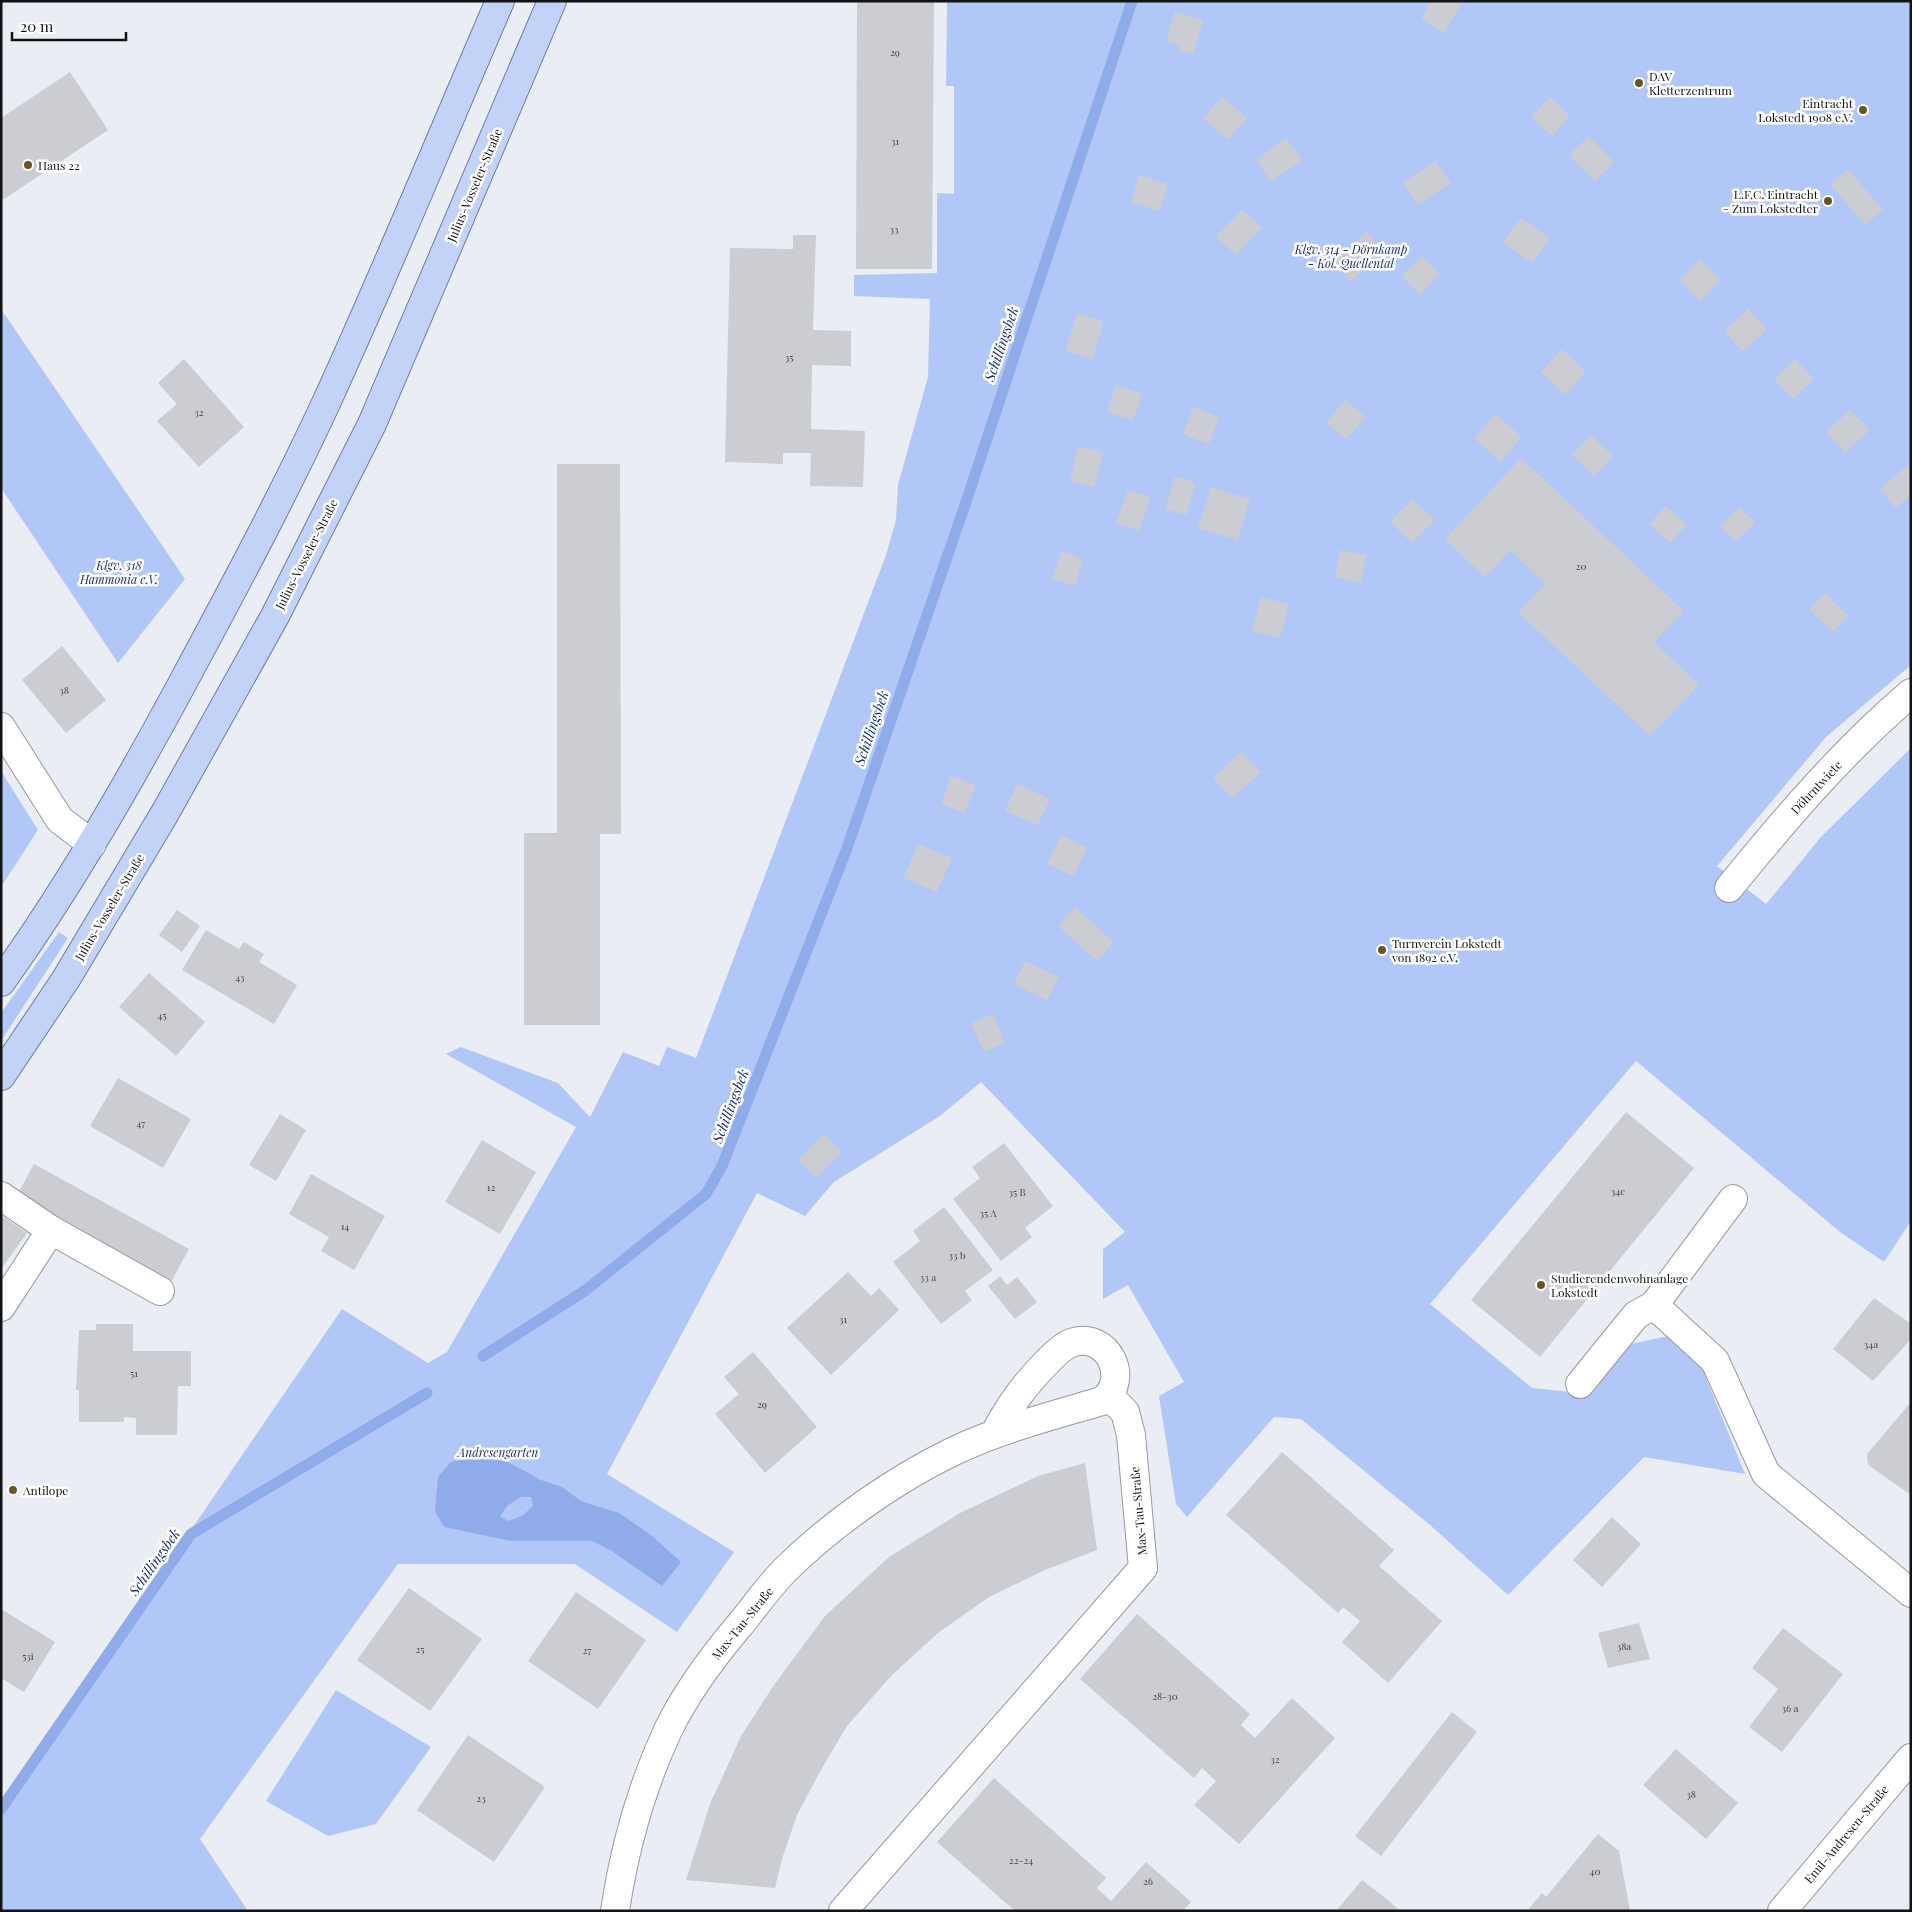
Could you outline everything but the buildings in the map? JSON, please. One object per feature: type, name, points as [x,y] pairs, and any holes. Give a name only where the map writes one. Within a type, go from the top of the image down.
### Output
[{"type":"main road","points":[[1,982],[36,934],[92,844],[226,604],[326,404],[500,1]]},
{"type":"main road","name":"Julius-Vosseler-Straße","points":[[1,1076],[66,979],[165,813],[280,607],[372,424],[552,1]]},
{"type":"street","name":"Döhrntwiete","points":[[1729,888],[1779,826],[1818,784],[1911,693]]},
{"type":"street","points":[[1,727],[60,820],[92,844]]},
{"type":"street","points":[[1,1196],[51,1230],[160,1291]]},
{"type":"street","points":[[1580,1384],[1636,1315],[1654,1305],[1733,1199]]},
{"type":"street","points":[[1,1307],[51,1230]]},
{"type":"street","points":[[1654,1305],[1714,1361],[1766,1474],[1911,1593]]},
{"type":"street","points":[[995,1433],[1026,1383],[1062,1348],[1071,1343],[1093,1342],[1105,1349],[1113,1360],[1117,1377],[1109,1396]]},
{"type":"street","name":"Max-Tau-Straße","points":[[615,1911],[644,1787],[668,1730],[690,1691],[715,1654],[786,1570],[850,1516],[904,1479],[951,1452],[995,1433],[1102,1401],[1109,1396],[1124,1412],[1131,1435],[1143,1568],[843,1911]]},
{"type":"street","name":"Emil-Andresen-Straße","points":[[1782,1911],[1911,1758]]},
{"type":"green space","points":[[947,1],[1911,1],[1911,665],[1826,737],[1717,866],[1766,904],[1821,837],[1911,748],[1911,1221],[1884,1262],[1840,1232],[1636,1061],[1430,1304],[1532,1388],[1591,1394],[1631,1344],[1668,1336],[1697,1356],[1745,1474],[1644,1457],[1508,1595],[1430,1525],[1301,1419],[1274,1417],[1187,1517],[1176,1504],[1159,1396],[1184,1382],[1128,1285],[1103,1299],[1103,1249],[1125,1232],[981,1082],[940,1116],[834,1182],[805,1216],[757,1193],[607,1474],[734,1552],[677,1632],[575,1564],[398,1564],[200,1839],[248,1911],[1,1911],[1,1808],[342,1309],[428,1363],[447,1352],[576,1127],[446,1054],[461,1047],[558,1083],[590,1117],[623,1052],[659,1066],[667,1047],[696,1058],[886,555],[896,520],[898,485],[928,377],[930,299],[854,296],[854,275],[937,273],[937,193],[954,194],[954,86],[946,86]]},
{"type":"green space","name":"Klgv. 318 Hammonia e.V.","points":[[1,309],[185,579],[118,663],[1,488]]},
{"type":"green space","points":[[1,771],[38,830],[1,887]]},
{"type":"green space","points":[[59,932],[68,938],[1,1041],[1,1013]]},
{"type":"green space","points":[[336,1690],[431,1747],[376,1824],[328,1836],[266,1801]]},
{"type":"shaded area","points":[[477,1457],[508,1462],[541,1480],[562,1487],[581,1501],[619,1513],[651,1535],[681,1562],[662,1586],[612,1551],[592,1541],[511,1541],[444,1527],[435,1511],[438,1477],[451,1462]],"holes":[[[521,1497],[531,1497],[533,1506],[522,1516],[509,1521],[500,1517],[507,1506]]]},
{"type":"waterway","name":"Schillingsbek","points":[[483,1356],[586,1290],[706,1194],[722,1166],[846,851],[967,499],[1132,1]]},
{"type":"waterway","name":"Schillingsbek","points":[[1,1809],[191,1534],[427,1393]]},
{"type":"place","name":"DAV Kletterzentrum","points":[[1639,83]]},
{"type":"place","name":"Eintracht Lokstedt 1908 e.V.","points":[[1863,110]]},
{"type":"place","name":"Haus 22","points":[[28,165]]},
{"type":"place","name":"L.F.C. Eintracht - Zum Lokstedter","points":[[1828,201]]},
{"type":"place","name":"Turnverein Lokstedt von 1892 e.V.","points":[[1382,950]]},
{"type":"place","name":"Studierendenwohnanlage Lokstedt","points":[[1541,1285]]},
{"type":"place","name":"Antilope","points":[[13,1490]]},
{"type":"park label","name":"Klgv. 314 - Dörnkamp - Kol. Quellental","points":[[1351,256]]},
{"type":"park label","name":"Andresengarten","points":[[498,1452]]}]
